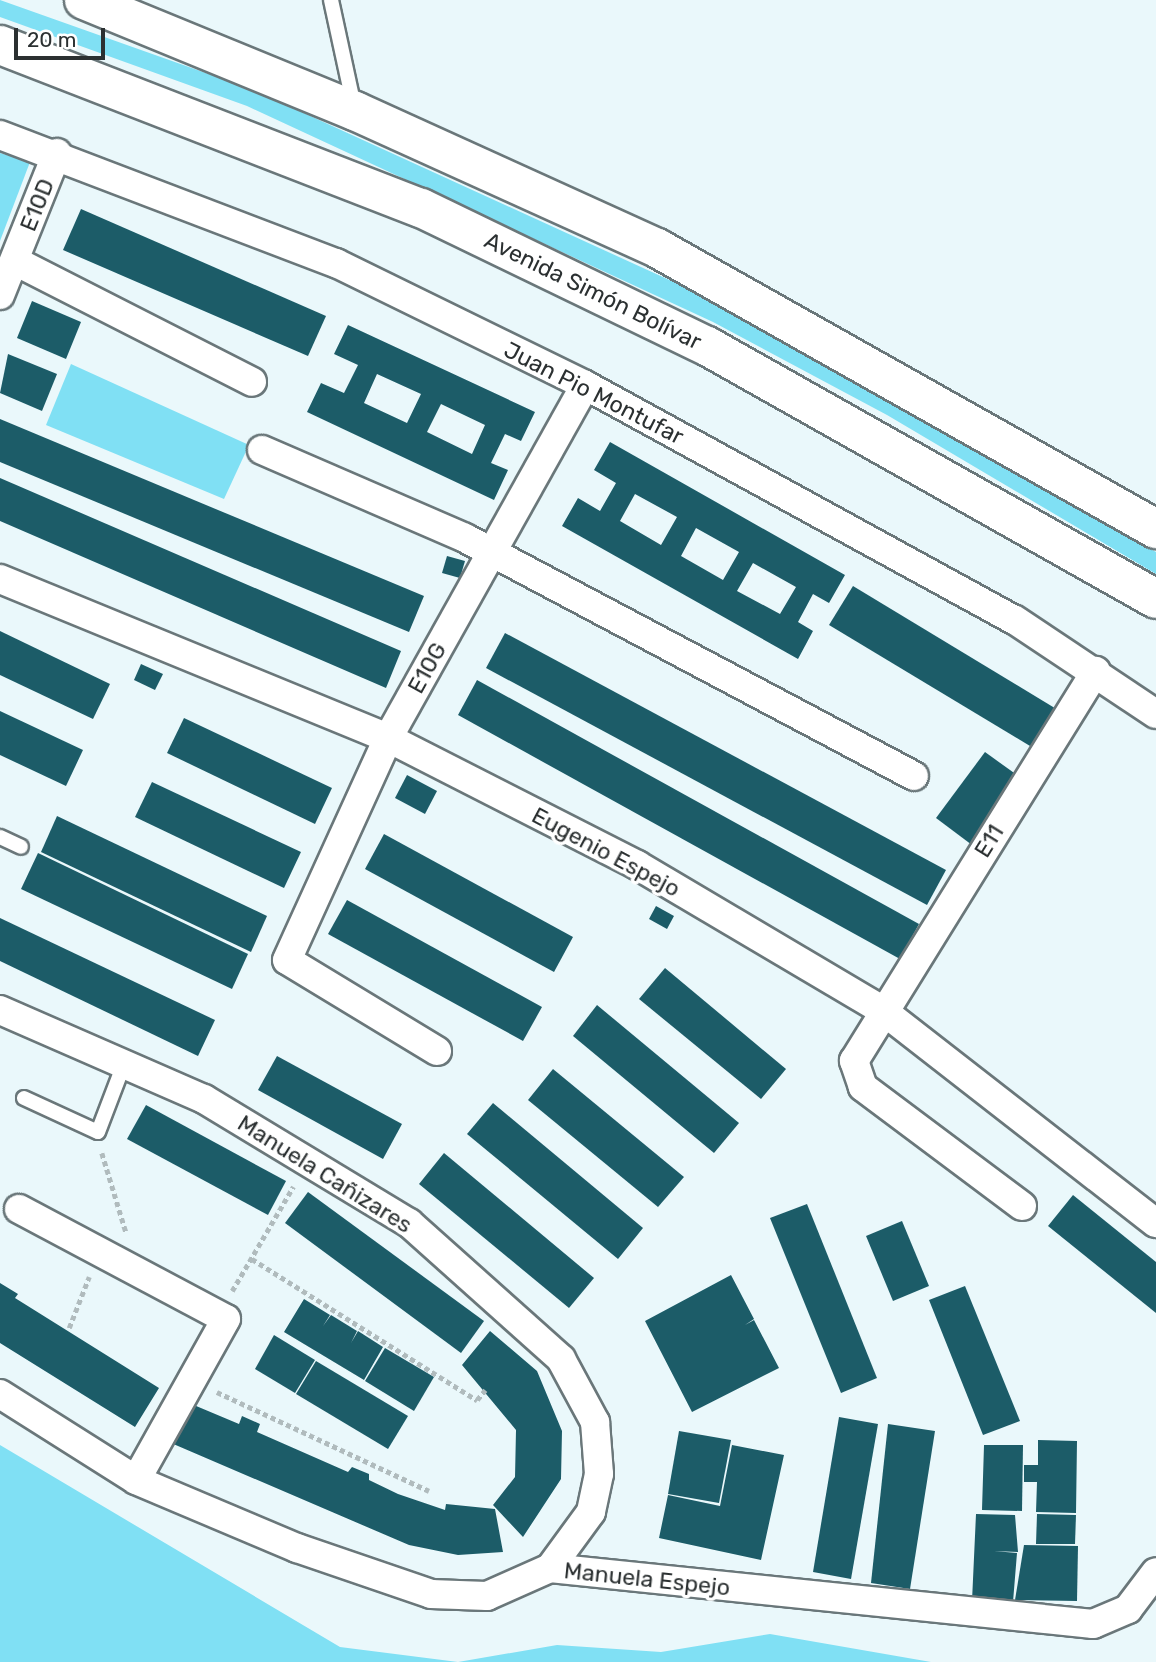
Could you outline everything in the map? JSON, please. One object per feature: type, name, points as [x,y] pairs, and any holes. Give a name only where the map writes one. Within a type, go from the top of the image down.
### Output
[{"type":"highway","points":[[84,0],[355,111],[742,290],[1156,529]]},
{"type":"highway","name":"Avenida Simón Bolívar","points":[[0,45],[433,214],[707,346],[1156,599]]},
{"type":"street","name":"Juan Pio Montufar","points":[[0,135],[57,153],[336,263],[585,386],[1015,620],[1096,671],[1156,714]]},
{"type":"street","name":"E10D","points":[[0,295],[57,153]]},
{"type":"street","points":[[15,261],[252,382]]},
{"type":"street","name":"E10G","points":[[437,1051],[287,960],[388,738],[585,386]]},
{"type":"street","points":[[262,450],[492,552],[914,776]]},
{"type":"street","name":"Eugenio Espejo","points":[[0,579],[388,738],[637,866],[882,1010],[1156,1223]]},
{"type":"street","name":"E11","points":[[1022,1206],[863,1087],[854,1060],[882,1010],[1096,671]]},
{"type":"street","name":"Manuela Cañizares","points":[[0,1010],[204,1099],[410,1223],[561,1359],[595,1422],[599,1474],[591,1512],[550,1568]]},
{"type":"street","points":[[19,1209],[226,1319],[194,1381],[136,1479]]},
{"type":"street","name":"Manuela Espejo","points":[[0,1394],[136,1479],[298,1548],[431,1594],[487,1596],[550,1568],[1065,1624],[1093,1623],[1128,1609],[1156,1572]]},
{"type":"lane","points":[[331,0],[355,111]]},
{"type":"lane","points":[[0,837],[21,847]]},
{"type":"lane","points":[[24,1098],[98,1132],[124,1064]]},
{"type":"path","points":[[98,1132],[137,1271]]},
{"type":"path","points":[[218,1314],[308,1162]]},
{"type":"path","points":[[252,1259],[477,1400],[485,1390]]},
{"type":"path","points":[[194,1381],[429,1491]]},
{"type":"shaded area","points":[[0,0],[251,89],[722,304],[1156,552],[1156,574],[887,415],[713,322],[247,106],[0,17]]},
{"type":"shaded area","points":[[0,153],[30,162],[0,241]]},
{"type":"shaded area","points":[[71,364],[249,445],[224,499],[46,425]]},
{"type":"shaded area","points":[[0,1445],[340,1647],[458,1662],[0,1662]]},
{"type":"shaded area","points":[[770,1634],[931,1662],[458,1662],[557,1645],[661,1652]]},
{"type":"building","points":[[81,209],[326,316],[308,356],[63,250]]},
{"type":"building","points":[[32,301],[81,322],[66,359],[17,338]]},
{"type":"building","points":[[348,325],[535,412],[521,441],[505,434],[491,463],[508,470],[494,500],[307,412],[321,383],[344,393],[358,365],[334,354]],"holes":[[[377,374],[421,394],[407,423],[364,403]],[[441,404],[485,425],[472,454],[427,432]]]},
{"type":"building","points":[[8,354],[57,374],[42,411],[0,393]]},
{"type":"building","points":[[0,419],[424,596],[409,632],[0,462]]},
{"type":"building","points":[[610,442],[845,575],[829,603],[813,594],[798,622],[813,631],[798,659],[562,526],[578,498],[600,511],[616,483],[594,470]],"holes":[[[635,494],[677,517],[661,545],[620,521]],[[696,528],[739,552],[723,580],[681,556]],[[753,563],[796,587],[780,614],[737,591]]]},
{"type":"building","points":[[0,478],[401,651],[386,688],[0,521]]},
{"type":"building","points":[[447,556],[465,561],[460,578],[442,573]]},
{"type":"building","points":[[853,586],[1058,710],[1035,749],[829,625]]},
{"type":"building","points":[[0,631],[110,684],[93,719],[0,675]]},
{"type":"building","points":[[505,633],[946,870],[927,905],[486,668]]},
{"type":"building","points":[[141,664],[163,674],[155,690],[134,680]]},
{"type":"building","points":[[477,680],[919,924],[900,959],[458,715]]},
{"type":"building","points":[[0,711],[83,750],[66,786],[0,755]]},
{"type":"building","points":[[184,718],[332,788],[315,824],[167,753]]},
{"type":"building","points":[[985,752],[1021,778],[972,845],[936,818]]},
{"type":"building","points":[[407,775],[437,791],[425,814],[395,798]]},
{"type":"building","points":[[152,782],[301,852],[284,888],[135,817]]},
{"type":"building","points":[[57,816],[267,916],[251,952],[41,852]]},
{"type":"building","points":[[384,834],[573,937],[554,972],[365,869]]},
{"type":"building","points":[[38,853],[248,954],[232,989],[21,889]]},
{"type":"building","points":[[347,900],[542,1007],[523,1041],[328,934]]},
{"type":"building","points":[[656,906],[674,916],[667,929],[649,919]]},
{"type":"building","points":[[0,918],[215,1020],[198,1056],[0,961]]},
{"type":"building","points":[[665,968],[786,1069],[761,1099],[639,999]]},
{"type":"building","points":[[597,1005],[739,1123],[714,1153],[573,1036]]},
{"type":"building","points":[[277,1056],[402,1124],[383,1159],[258,1090]]},
{"type":"building","points":[[553,1069],[684,1177],[658,1207],[528,1100]]},
{"type":"building","points":[[493,1103],[643,1228],[618,1259],[467,1134]]},
{"type":"building","points":[[146,1105],[286,1181],[268,1215],[127,1139]]},
{"type":"building","points":[[444,1153],[594,1278],[569,1308],[419,1184]]},
{"type":"building","points":[[308,1192],[484,1321],[461,1353],[285,1223]]},
{"type":"building","points":[[1073,1195],[1156,1262],[1156,1313],[1048,1226]]},
{"type":"building","points":[[807,1204],[877,1378],[841,1393],[770,1218]]},
{"type":"building","points":[[902,1221],[929,1286],[893,1301],[866,1236]]},
{"type":"building","points":[[731,1275],[754,1319],[745,1325],[754,1320],[779,1368],[692,1412],[645,1321]]},
{"type":"building","points":[[0,1283],[18,1294],[15,1298],[159,1388],[135,1427],[0,1343]]},
{"type":"building","points":[[965,1286],[1020,1421],[983,1435],[929,1300]]},
{"type":"building","points":[[304,1299],[330,1315],[323,1326],[331,1315],[357,1331],[351,1343],[358,1331],[383,1347],[364,1380],[284,1332]]},
{"type":"building","points":[[490,1331],[537,1371],[562,1431],[561,1479],[523,1537],[493,1505],[515,1477],[516,1430],[462,1365]]},
{"type":"building","points":[[274,1335],[315,1360],[295,1393],[255,1369]]},
{"type":"building","points":[[385,1348],[434,1377],[414,1411],[365,1381]]},
{"type":"building","points":[[316,1361],[408,1416],[388,1449],[296,1394]]},
{"type":"building","points":[[189,1403],[239,1424],[242,1416],[260,1424],[257,1432],[348,1472],[352,1467],[369,1474],[369,1480],[398,1494],[445,1510],[446,1504],[495,1509],[503,1552],[458,1555],[409,1545],[171,1443]]},
{"type":"building","points":[[839,1417],[878,1424],[851,1579],[813,1572]]},
{"type":"building","points":[[888,1424],[935,1431],[910,1589],[871,1583]]},
{"type":"building","points":[[679,1431],[731,1440],[719,1503],[668,1494]]},
{"type":"building","points":[[1038,1440],[1077,1441],[1076,1513],[1036,1512],[1037,1482],[1024,1482],[1024,1465],[1038,1465]]},
{"type":"building","points":[[732,1445],[784,1455],[761,1560],[659,1538],[668,1495],[720,1506]]},
{"type":"building","points":[[984,1445],[1023,1445],[1022,1511],[982,1510]]},
{"type":"building","points":[[976,1514],[1015,1515],[1018,1552],[994,1551],[1017,1553],[1013,1602],[972,1601]]},
{"type":"building","points":[[1037,1514],[1076,1515],[1075,1544],[1036,1544]]},
{"type":"building","points":[[1024,1545],[1078,1546],[1077,1601],[1015,1600]]}]
